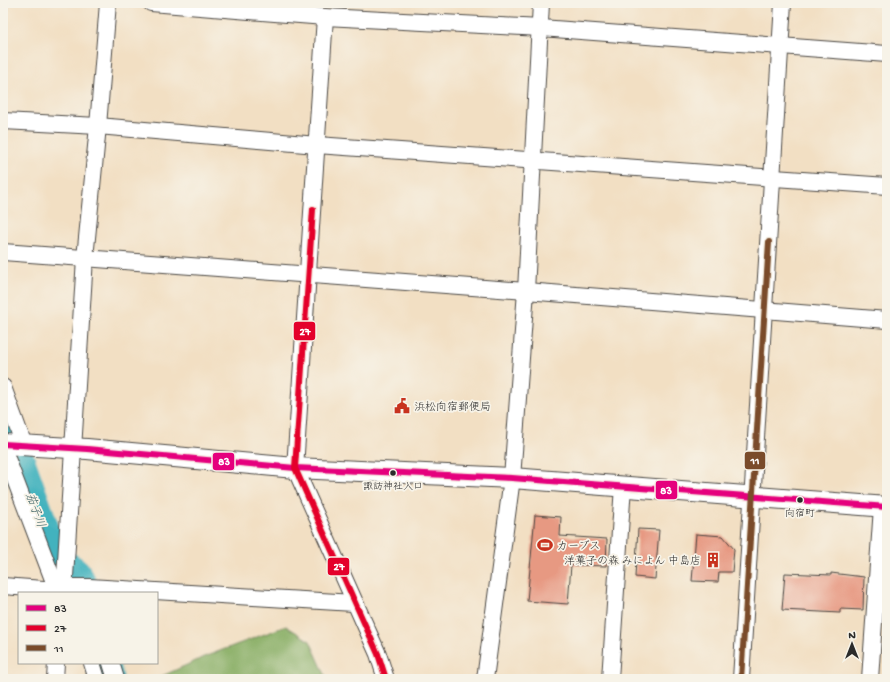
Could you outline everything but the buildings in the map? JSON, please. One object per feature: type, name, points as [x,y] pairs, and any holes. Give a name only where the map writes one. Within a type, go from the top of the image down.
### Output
[{"type":"street","points":[[71,586],[74,448],[85,258],[108,3]]},
{"type":"street","points":[[151,3],[325,17],[541,28],[887,54]]},
{"type":"street","points":[[485,679],[512,478],[526,291],[542,3]]},
{"type":"street","points":[[741,679],[783,3]]},
{"type":"street","points":[[325,17],[295,468],[378,654],[386,679]]},
{"type":"street","points":[[3,121],[98,126],[317,145],[887,186]]},
{"type":"street","points":[[3,252],[308,276],[526,291],[887,320]]},
{"type":"street","points":[[3,387],[11,445],[71,586]]},
{"type":"street","points":[[11,445],[74,448],[295,468],[512,478],[884,507],[870,679]]},
{"type":"street","points":[[610,679],[623,486]]},
{"type":"street","points":[[3,586],[71,586],[354,603]]},
{"type":"street","points":[[55,679],[56,664]]},
{"type":"street","points":[[92,664],[97,679]]},
{"type":"street","points":[[111,664],[116,679]]},
{"type":"green space","points":[[286,626],[310,641],[327,679],[163,679],[162,676],[209,655]]},
{"type":"waterway","name":"茄子川","points":[[3,417],[52,554],[60,564],[77,576],[80,583],[81,592]]},
{"type":"waterway","name":"茄子川","points":[[102,664],[107,679]]},
{"type":"transit line","name":"27","points":[[313,209],[295,468],[378,654],[386,679]]},
{"type":"transit line","name":"11","points":[[741,679],[769,242]]},
{"type":"transit line","name":"83","points":[[3,444],[87,449],[295,468],[512,478],[887,507]]},
{"type":"place","name":"浜松向宿郵便局","points":[[402,406]]},
{"type":"place","name":"諏訪神社入口","points":[[393,473]]},
{"type":"place","name":"向宿町","points":[[800,500]]},
{"type":"place","name":"カーブス","points":[[545,545]]},
{"type":"place","name":"洋菓子の森 みによん 中島店","points":[[713,560]]}]
